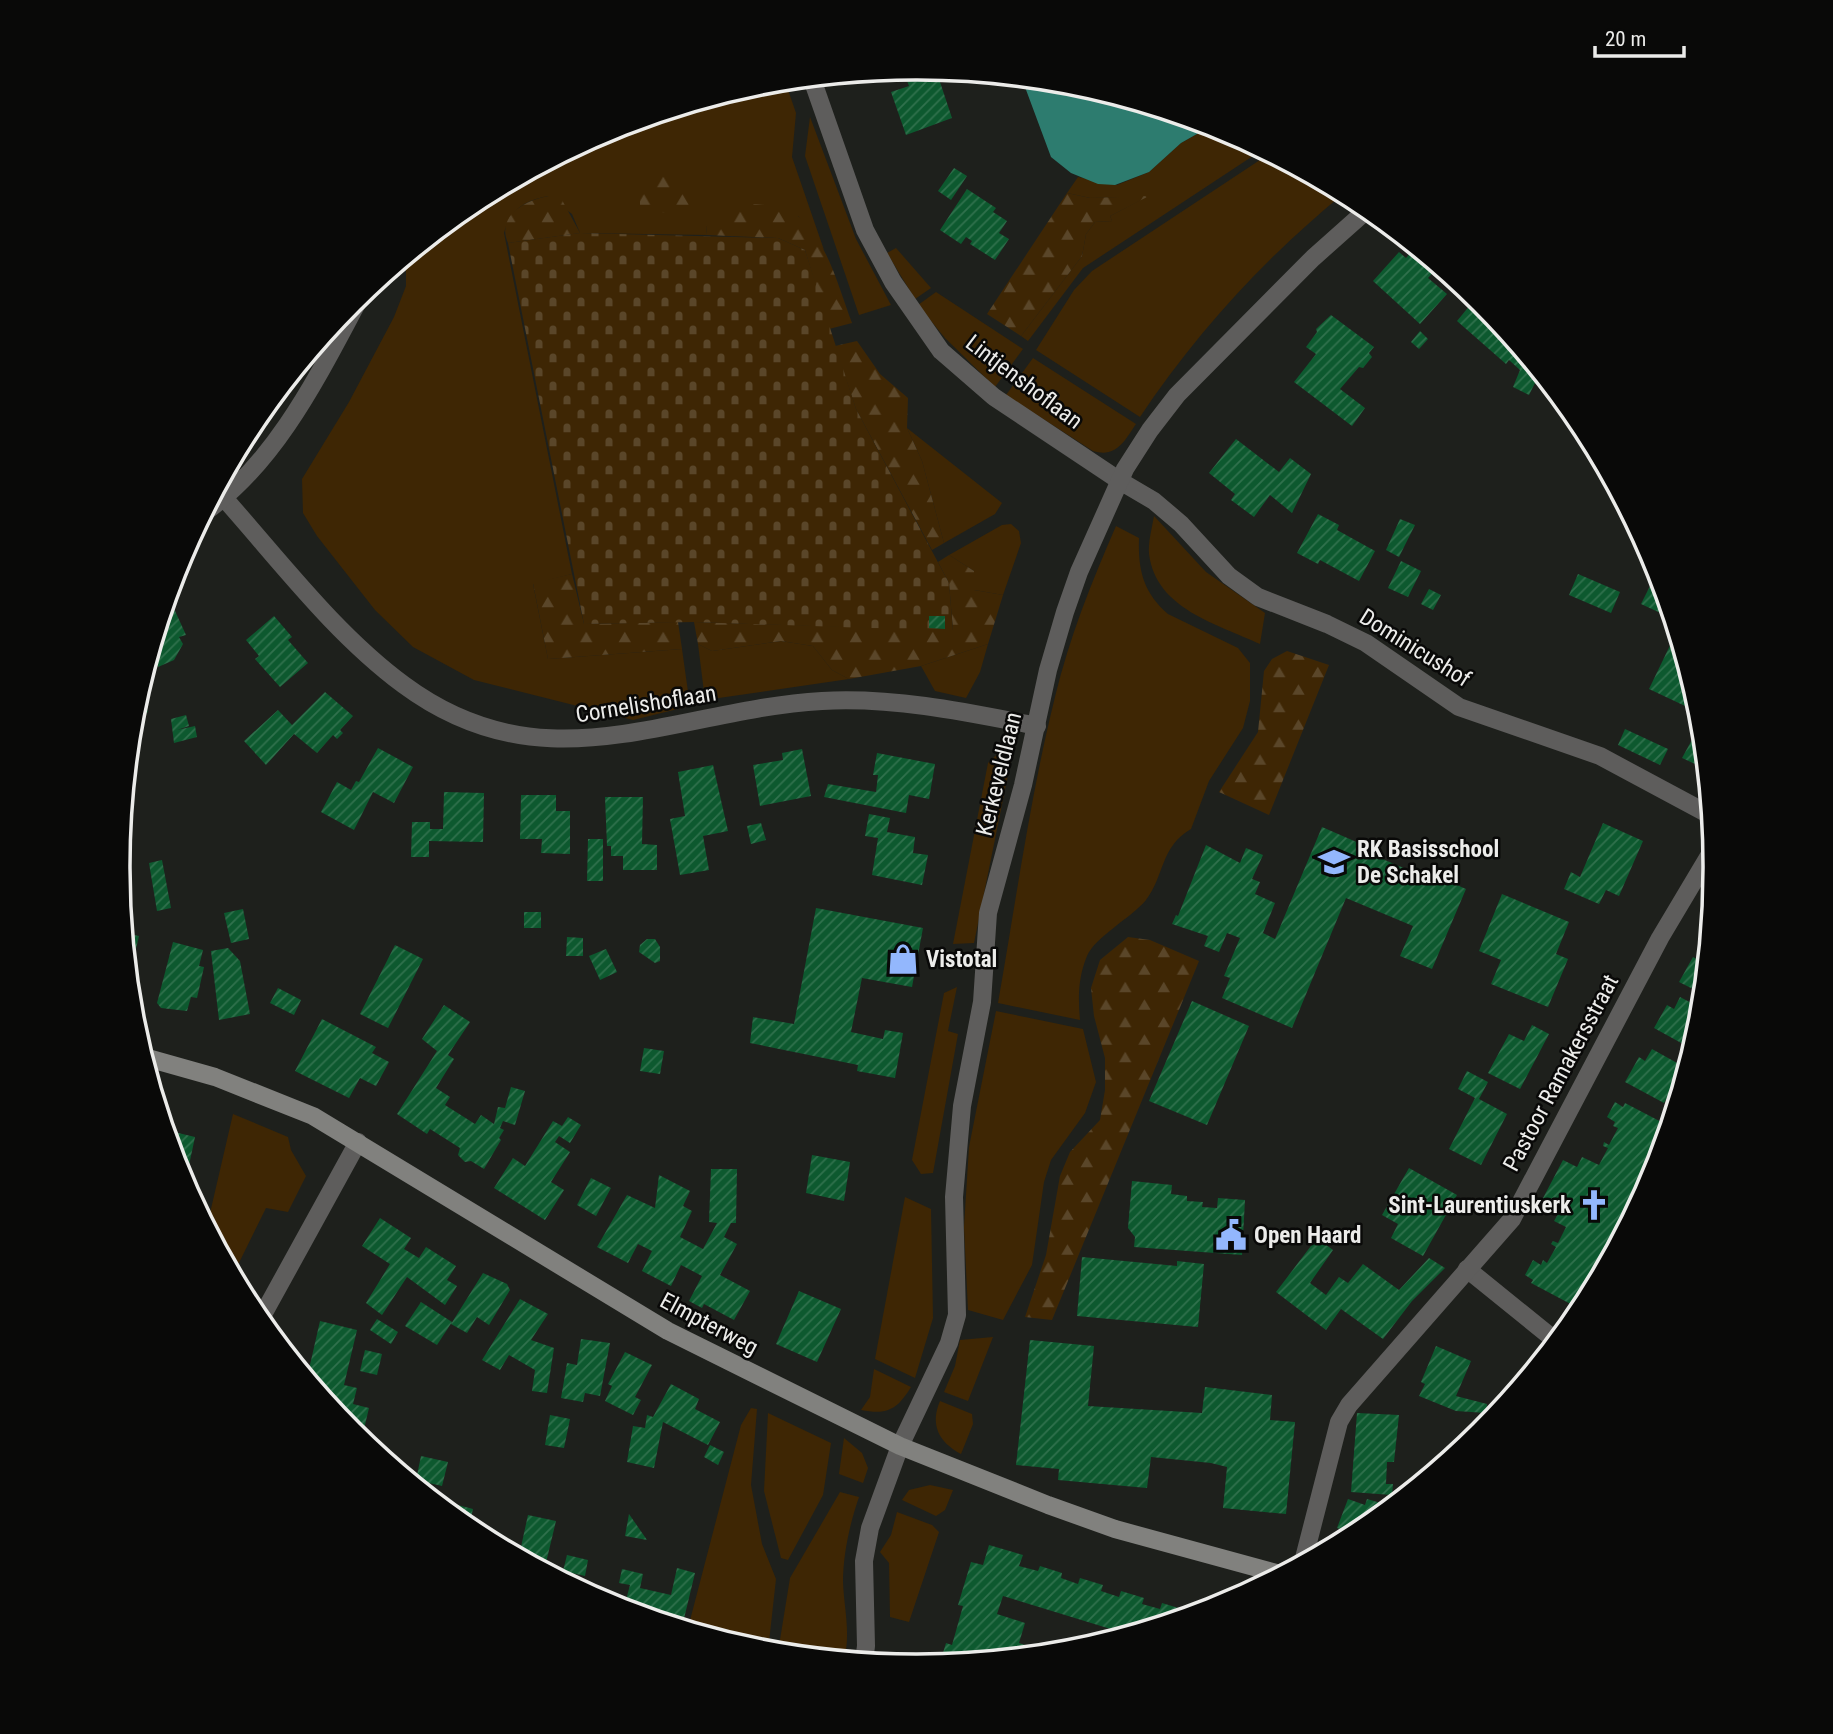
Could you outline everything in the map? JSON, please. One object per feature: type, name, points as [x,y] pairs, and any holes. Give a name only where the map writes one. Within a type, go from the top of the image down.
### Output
[{"type":"street","name":"Lintjenshoflaan","points":[[815,87],[865,230],[922,326],[942,351],[995,397],[1120,481]]},
{"type":"street","name":"Kerkeveldlaan","points":[[865,1652],[864,1561],[870,1528],[900,1446],[949,1343],[957,1315],[954,1197],[962,1106],[982,1002],[988,913],[1065,612],[1079,572],[1120,481],[1150,430],[1177,395],[1313,258],[1359,217]]},
{"type":"street","points":[[221,500],[274,443],[343,329]]},
{"type":"street","name":"Dominicushof","points":[[1120,481],[1154,501],[1181,524],[1229,576],[1258,597],[1328,624],[1366,643],[1459,706],[1600,756],[1700,810]]},
{"type":"street","name":"Cornelishoflaan","points":[[224,498],[359,648],[405,686],[453,714],[498,731],[579,741],[637,734],[821,701],[884,701],[954,710],[1037,726]]},
{"type":"street","name":"Pastoor Ramakersstraat","points":[[1306,1550],[1339,1422],[1349,1405],[1512,1219],[1660,937],[1703,866]]},
{"type":"street","name":"Elmpterweg","points":[[154,1060],[266,1094],[313,1116],[668,1331],[900,1446],[1048,1505],[1115,1528],[1267,1570]]},
{"type":"street","points":[[266,1309],[358,1142]]},
{"type":"street","points":[[1467,1269],[1548,1335]]},
{"type":"green space","points":[[789,91],[796,113],[792,157],[824,250],[798,216],[707,226],[706,235],[580,233],[572,214],[548,196],[520,207],[510,218],[504,233],[572,574],[533,584],[548,659],[682,649],[690,706],[633,720],[474,680],[413,647],[375,610],[317,536],[303,513],[302,479],[349,402],[394,317],[406,286],[406,269],[438,243],[523,186],[569,162],[664,122],[713,107]]},
{"type":"green space","points":[[810,117],[856,239],[891,305],[859,315],[805,156]]},
{"type":"green space","points":[[1199,133],[1252,156],[1083,268],[1028,341],[1021,336],[1082,256],[1086,234],[1095,222],[1112,221],[1110,216],[1146,197],[1090,198],[1067,193],[1078,177],[1117,185],[1149,172],[1181,143]]},
{"type":"green space","points":[[1260,160],[1334,201],[1286,244],[1233,298],[1185,355],[1140,417],[1036,350],[1074,290],[1092,271]]},
{"type":"green space","points":[[682,174],[691,181],[697,211],[660,212],[640,205],[640,176]]},
{"type":"green space","points":[[1067,193],[1090,198],[1149,196],[1110,216],[1112,221],[1095,222],[1086,234],[1082,256],[1021,336],[987,314]]},
{"type":"green space","points":[[549,196],[562,200],[580,233],[508,243],[505,233],[509,217],[531,201]]},
{"type":"green space","points":[[736,203],[785,209],[809,227],[832,267],[852,323],[829,329],[805,250],[778,238],[706,235],[707,226],[717,209]]},
{"type":"green space","points":[[580,233],[778,238],[805,250],[856,409],[949,583],[953,631],[694,622],[584,624],[508,243]]},
{"type":"green space","points":[[896,248],[931,288],[915,299],[887,253]]},
{"type":"green space","points":[[936,292],[1023,349],[995,387],[945,338],[918,305]]},
{"type":"green space","points":[[857,341],[880,374],[908,398],[907,428],[922,461],[944,543],[932,550],[856,409],[835,346]]},
{"type":"green space","points":[[1033,358],[1136,424],[1119,447],[1108,452],[1093,451],[1006,395]]},
{"type":"green space","points":[[907,428],[1002,503],[995,514],[944,543],[922,461]]},
{"type":"green space","points":[[1154,516],[1206,572],[1265,613],[1260,644],[1191,612],[1163,588],[1154,573],[1149,554]]},
{"type":"green space","points":[[1011,524],[1019,531],[1021,543],[1003,595],[974,590],[974,571],[949,555],[1002,525]]},
{"type":"green space","points":[[1116,526],[1139,538],[1144,580],[1160,606],[1168,614],[1238,648],[1250,663],[1250,701],[1243,728],[1209,781],[1191,829],[1181,836],[1168,853],[1152,891],[1139,907],[1097,942],[1087,956],[1079,988],[1080,1020],[998,1003],[1031,811],[1055,697],[1082,610]]},
{"type":"green space","points":[[949,555],[974,571],[974,590],[1003,595],[988,644],[921,666],[849,679],[832,670],[813,646],[781,641],[712,651],[698,644],[694,622],[953,630],[949,583],[938,562]]},
{"type":"green space","points":[[572,574],[584,624],[678,622],[682,649],[548,659],[533,583]]},
{"type":"green space","points":[[781,641],[813,646],[832,670],[849,679],[705,700],[698,644],[712,651]]},
{"type":"green space","points":[[988,644],[980,672],[966,698],[935,691],[921,666]]},
{"type":"green space","points":[[1287,651],[1329,665],[1269,815],[1219,792],[1258,732],[1264,671],[1272,659]]},
{"type":"green space","points":[[1007,745],[1012,755],[974,943],[953,944],[988,763]]},
{"type":"green space","points":[[1128,937],[1150,940],[1199,961],[1052,1320],[1025,1317],[1046,1255],[1060,1176],[1070,1152],[1100,1120],[1105,1090],[1105,1058],[1094,1016],[1091,988],[1100,960]]},
{"type":"green space","points":[[957,987],[948,1031],[958,1034],[933,1173],[921,1174],[912,1160],[944,993]]},
{"type":"green space","points":[[996,1011],[1083,1029],[1096,1082],[1085,1113],[1051,1160],[1044,1182],[1032,1265],[1003,1320],[968,1310],[964,1227],[969,1147]]},
{"type":"green space","points":[[233,1114],[288,1137],[291,1150],[306,1176],[288,1212],[266,1208],[238,1265],[210,1213]]},
{"type":"green space","points":[[905,1197],[931,1209],[933,1318],[915,1378],[875,1359]]},
{"type":"green space","points":[[993,1337],[968,1401],[944,1392],[955,1366],[960,1340]]},
{"type":"green space","points":[[874,1369],[911,1387],[896,1406],[885,1411],[861,1410],[870,1397]]},
{"type":"green space","points":[[940,1401],[972,1414],[973,1424],[961,1454],[947,1444],[938,1432],[936,1417]]},
{"type":"green space","points":[[751,1408],[757,1409],[751,1485],[762,1544],[776,1579],[769,1639],[690,1620],[741,1425]]},
{"type":"green space","points":[[768,1413],[831,1443],[823,1495],[788,1560],[781,1558],[764,1491]]},
{"type":"green space","points":[[844,1438],[862,1453],[868,1468],[863,1483],[839,1474]]},
{"type":"green space","points":[[930,1485],[953,1490],[945,1510],[936,1516],[902,1500],[909,1490]]},
{"type":"green space","points":[[840,1492],[859,1497],[844,1561],[846,1650],[780,1641],[790,1578]]},
{"type":"green space","points":[[897,1512],[932,1525],[939,1532],[909,1622],[890,1617],[889,1563],[880,1552],[891,1535]]},
{"type":"water","points":[[1025,88],[1120,107],[1199,133],[1181,143],[1149,172],[1115,185],[1098,184],[1071,173],[1051,157]]},
{"type":"building","points":[[907,80],[940,81],[952,118],[906,135],[891,92],[909,86]]},
{"type":"building","points":[[954,168],[967,176],[951,200],[938,191]]},
{"type":"building","points":[[967,189],[996,208],[993,212],[1007,221],[999,233],[1009,239],[995,260],[970,244],[972,241],[966,237],[961,244],[940,230]]},
{"type":"building","points":[[1399,252],[1406,258],[1409,255],[1432,274],[1428,278],[1447,294],[1420,324],[1373,281]]},
{"type":"building","points":[[1469,307],[1473,311],[1535,382],[1529,395],[1513,387],[1520,370],[1509,360],[1506,364],[1457,321]]},
{"type":"building","points":[[1331,315],[1374,347],[1369,353],[1372,357],[1363,368],[1359,367],[1340,389],[1365,408],[1352,426],[1294,382],[1316,354],[1306,347],[1317,332],[1316,329]]},
{"type":"building","points":[[1420,331],[1428,339],[1419,349],[1411,342]]},
{"type":"building","points":[[1236,439],[1279,472],[1290,458],[1311,474],[1292,513],[1270,495],[1254,517],[1231,500],[1235,494],[1209,473]]},
{"type":"building","points":[[1318,514],[1339,525],[1337,530],[1375,551],[1359,581],[1320,560],[1318,564],[1297,553]]},
{"type":"building","points":[[1400,519],[1415,525],[1399,557],[1386,550]]},
{"type":"building","points":[[1401,561],[1421,571],[1408,597],[1388,588]]},
{"type":"building","points":[[1578,574],[1620,592],[1611,613],[1569,595]]},
{"type":"building","points":[[1650,585],[1661,613],[1641,604]]},
{"type":"building","points":[[1429,589],[1441,595],[1433,610],[1421,604]]},
{"type":"building","points":[[174,609],[186,635],[179,637],[183,644],[174,660],[158,667]]},
{"type":"building","points":[[274,616],[292,637],[288,640],[308,663],[280,687],[255,659],[259,656],[246,640]]},
{"type":"building","points":[[929,616],[945,616],[945,629],[929,628]]},
{"type":"building","points":[[1670,645],[1686,707],[1649,689]]},
{"type":"building","points":[[325,692],[353,716],[340,730],[343,733],[337,739],[333,735],[317,753],[294,734],[266,765],[244,741],[278,710],[292,725]]},
{"type":"building","points":[[186,715],[189,726],[177,730],[195,726],[197,737],[174,743],[171,719]]},
{"type":"building","points":[[1625,729],[1668,749],[1660,765],[1618,745]]},
{"type":"building","points":[[1692,740],[1696,764],[1682,758]]},
{"type":"building","points":[[378,748],[413,767],[394,803],[373,792],[354,830],[321,812],[337,782],[351,790],[356,781],[359,782]]},
{"type":"building","points":[[802,749],[811,796],[760,806],[753,765],[783,760],[782,753]]},
{"type":"building","points":[[877,753],[935,764],[929,799],[909,795],[906,813],[824,797],[828,784],[876,792],[878,775],[873,775]]},
{"type":"building","points":[[713,765],[728,831],[703,836],[709,870],[680,875],[670,819],[685,816],[678,772]]},
{"type":"building","points":[[444,792],[484,793],[483,842],[429,841],[429,857],[411,857],[412,822],[430,822],[430,829],[443,829]]},
{"type":"building","points":[[521,795],[556,795],[556,811],[570,811],[570,854],[541,853],[542,839],[520,839]]},
{"type":"building","points":[[605,797],[643,797],[642,844],[657,845],[657,870],[623,870],[623,856],[611,856],[611,846],[607,846]]},
{"type":"building","points":[[869,814],[890,818],[887,832],[915,837],[913,853],[928,855],[922,885],[872,875],[878,838],[865,836]]},
{"type":"building","points":[[761,823],[766,840],[751,844],[747,826]]},
{"type":"building","points":[[1603,823],[1643,841],[1619,896],[1606,890],[1599,904],[1564,889],[1571,872],[1580,877]]},
{"type":"building","points":[[1322,827],[1368,847],[1366,852],[1432,880],[1434,875],[1466,889],[1432,969],[1400,956],[1413,926],[1346,898],[1292,1028],[1222,998],[1230,978],[1224,976],[1240,938],[1227,933],[1219,952],[1204,946],[1208,936],[1172,924],[1176,915],[1178,916],[1206,845],[1240,863],[1246,848],[1263,855],[1252,879],[1260,882],[1255,894],[1275,903],[1263,933],[1275,939]]},
{"type":"building","points":[[588,839],[603,839],[603,881],[587,881]]},
{"type":"building","points":[[162,860],[171,908],[157,911],[149,863]]},
{"type":"building","points":[[1502,894],[1569,922],[1556,954],[1568,959],[1548,1007],[1491,984],[1501,960],[1479,951]]},
{"type":"building","points":[[816,908],[923,928],[912,987],[862,978],[851,1032],[883,1039],[885,1030],[903,1033],[895,1078],[857,1071],[858,1065],[750,1043],[753,1017],[794,1024]]},
{"type":"building","points":[[243,909],[249,939],[231,943],[224,913]]},
{"type":"building","points":[[524,912],[541,912],[541,928],[524,928]]},
{"type":"building","points":[[134,935],[139,936],[135,952]]},
{"type":"building","points":[[567,937],[583,938],[583,956],[566,956]]},
{"type":"building","points":[[647,939],[655,939],[660,947],[660,961],[655,963],[639,952],[640,945]]},
{"type":"building","points":[[173,942],[203,950],[199,966],[204,967],[197,998],[191,997],[187,1011],[161,1008],[157,1003]]},
{"type":"building","points":[[395,945],[423,959],[388,1028],[360,1014]]},
{"type":"building","points":[[228,948],[240,961],[250,1014],[219,1020],[211,951]]},
{"type":"building","points":[[606,949],[617,972],[600,980],[589,956]]},
{"type":"building","points":[[1693,957],[1697,959],[1693,989],[1679,982]]},
{"type":"building","points":[[278,988],[301,1000],[294,1015],[270,1003]]},
{"type":"building","points":[[1680,997],[1691,1003],[1682,1044],[1654,1028],[1667,1005],[1674,1009]]},
{"type":"building","points":[[1192,1001],[1249,1026],[1207,1125],[1149,1101]]},
{"type":"building","points":[[444,1005],[470,1022],[448,1055],[454,1059],[436,1088],[450,1097],[445,1105],[475,1124],[481,1115],[494,1124],[498,1107],[505,1108],[511,1087],[525,1091],[515,1125],[503,1121],[500,1128],[504,1130],[499,1138],[501,1140],[484,1169],[471,1161],[465,1162],[458,1155],[460,1148],[430,1129],[427,1134],[397,1114],[437,1051],[422,1039]]},
{"type":"building","points":[[322,1019],[376,1047],[372,1053],[389,1062],[376,1086],[360,1078],[349,1098],[295,1071]]},
{"type":"building","points":[[1532,1025],[1549,1034],[1520,1089],[1488,1073],[1509,1034],[1524,1041]]},
{"type":"building","points":[[644,1048],[664,1051],[660,1074],[640,1071]]},
{"type":"building","points":[[1652,1049],[1678,1063],[1664,1103],[1625,1082],[1639,1057],[1645,1061]]},
{"type":"building","points":[[1467,1071],[1488,1082],[1479,1099],[1507,1114],[1481,1165],[1449,1149],[1475,1098],[1458,1089]]},
{"type":"building","name":"Sint-Laurentiuskerk","points":[[1615,1102],[1623,1107],[1625,1103],[1660,1122],[1622,1215],[1570,1304],[1531,1283],[1533,1280],[1525,1275],[1533,1260],[1541,1265],[1543,1260],[1547,1263],[1556,1247],[1551,1244],[1553,1241],[1558,1243],[1566,1227],[1554,1221],[1561,1209],[1542,1200],[1563,1160],[1577,1167],[1582,1157],[1599,1165],[1608,1148],[1603,1146],[1604,1142],[1609,1145],[1618,1128],[1613,1126],[1615,1122],[1607,1117]]},
{"type":"building","points":[[568,1117],[581,1125],[570,1143],[559,1136],[555,1142],[570,1152],[551,1182],[564,1190],[545,1220],[494,1188],[513,1158],[525,1166],[553,1121],[562,1126]]},
{"type":"building","points":[[177,1133],[195,1137],[189,1165]]},
{"type":"building","points":[[812,1155],[850,1162],[844,1201],[806,1193]]},
{"type":"building","points":[[1409,1168],[1457,1195],[1423,1256],[1391,1238],[1398,1224],[1382,1215]]},
{"type":"building","points":[[711,1169],[737,1169],[736,1223],[731,1223],[724,1237],[737,1244],[720,1275],[750,1291],[734,1320],[704,1304],[702,1308],[689,1301],[702,1276],[681,1265],[671,1286],[642,1271],[652,1251],[638,1244],[628,1263],[597,1247],[627,1195],[655,1208],[659,1175],[690,1191],[683,1206],[692,1211],[680,1237],[703,1249],[717,1223],[709,1222]]},
{"type":"building","points":[[591,1178],[611,1188],[596,1216],[577,1205]]},
{"type":"building","points":[[1132,1181],[1172,1185],[1171,1194],[1187,1196],[1187,1201],[1203,1202],[1202,1207],[1217,1208],[1218,1198],[1245,1200],[1242,1255],[1134,1247],[1135,1237],[1128,1228]]},
{"type":"building","points":[[380,1218],[411,1238],[404,1249],[419,1258],[426,1247],[456,1266],[447,1280],[457,1286],[445,1305],[407,1277],[382,1315],[366,1303],[390,1264],[362,1246]]},
{"type":"building","points":[[1317,1238],[1333,1250],[1310,1283],[1326,1295],[1339,1277],[1348,1283],[1363,1264],[1399,1290],[1429,1258],[1445,1268],[1412,1301],[1383,1339],[1341,1309],[1326,1330],[1276,1292]]},
{"type":"building","points":[[1082,1257],[1177,1266],[1177,1261],[1204,1264],[1198,1327],[1077,1316]]},
{"type":"building","points":[[483,1273],[507,1284],[510,1290],[489,1325],[477,1317],[467,1333],[451,1324]]},
{"type":"building","points":[[799,1291],[841,1309],[817,1362],[776,1344]]},
{"type":"building","points":[[520,1299],[548,1314],[531,1340],[554,1348],[547,1393],[532,1391],[535,1370],[509,1355],[500,1370],[482,1360]]},
{"type":"building","points":[[421,1302],[452,1322],[437,1345],[405,1326]]},
{"type":"building","points":[[377,1319],[398,1332],[391,1344],[370,1330]]},
{"type":"building","points":[[320,1321],[357,1330],[344,1385],[357,1388],[353,1404],[369,1408],[364,1427],[325,1386],[310,1367]]},
{"type":"building","points":[[581,1339],[610,1343],[600,1396],[585,1393],[583,1402],[561,1398],[567,1363],[577,1365]]},
{"type":"building","points":[[1030,1340],[1094,1346],[1088,1406],[1202,1413],[1205,1387],[1272,1395],[1270,1420],[1295,1422],[1286,1514],[1223,1508],[1227,1467],[1211,1463],[1151,1457],[1147,1488],[1058,1480],[1059,1469],[1016,1465]]},
{"type":"building","points":[[1436,1346],[1471,1361],[1456,1396],[1487,1404],[1486,1409],[1483,1413],[1456,1411],[1419,1396],[1425,1384],[1421,1382]]},
{"type":"building","points":[[365,1350],[382,1354],[377,1375],[360,1371]]},
{"type":"building","points":[[625,1352],[652,1365],[635,1397],[641,1400],[633,1415],[605,1401],[612,1386],[608,1384]]},
{"type":"building","points":[[671,1384],[699,1399],[695,1409],[720,1422],[708,1445],[663,1422],[654,1468],[627,1462],[633,1426],[645,1428],[647,1415],[653,1417]]},
{"type":"building","points":[[1357,1413],[1399,1415],[1394,1462],[1387,1462],[1386,1484],[1393,1484],[1392,1493],[1351,1492]]},
{"type":"building","points":[[550,1415],[570,1419],[564,1448],[545,1445]]},
{"type":"building","points":[[710,1445],[724,1452],[718,1465],[704,1457]]},
{"type":"building","points":[[421,1456],[448,1462],[442,1486],[428,1483],[417,1474]]},
{"type":"building","points":[[1348,1499],[1365,1505],[1367,1499],[1379,1502],[1340,1529],[1337,1528]]},
{"type":"building","points":[[458,1505],[473,1509],[472,1515]]},
{"type":"building","points":[[629,1514],[647,1540],[625,1536]]},
{"type":"building","points":[[528,1515],[556,1521],[547,1560],[521,1547]]},
{"type":"building","points":[[989,1545],[1023,1555],[1019,1566],[1038,1571],[1040,1566],[1062,1573],[1061,1578],[1078,1584],[1080,1578],[1103,1585],[1101,1591],[1119,1597],[1121,1591],[1144,1598],[1142,1604],[1160,1609],[1162,1603],[1179,1608],[1111,1629],[1003,1596],[997,1614],[1025,1623],[1019,1643],[1027,1646],[943,1653],[946,1643],[952,1645],[963,1606],[958,1605],[971,1562],[983,1565]]},
{"type":"building","points":[[567,1555],[588,1560],[585,1576],[563,1569]]},
{"type":"building","points":[[677,1568],[695,1573],[684,1618],[627,1598],[630,1585],[619,1583],[622,1569],[643,1574],[640,1588],[671,1595]]},
{"type":"place","name":"RK Basisschool De Schakel","points":[[1334,862]]},
{"type":"place","name":"Vistotal","points":[[903,959]]},
{"type":"place","name":"Sint-Laurentiuskerk","points":[[1594,1205]]},
{"type":"place","name":"Open Haard","points":[[1231,1235]]}]
